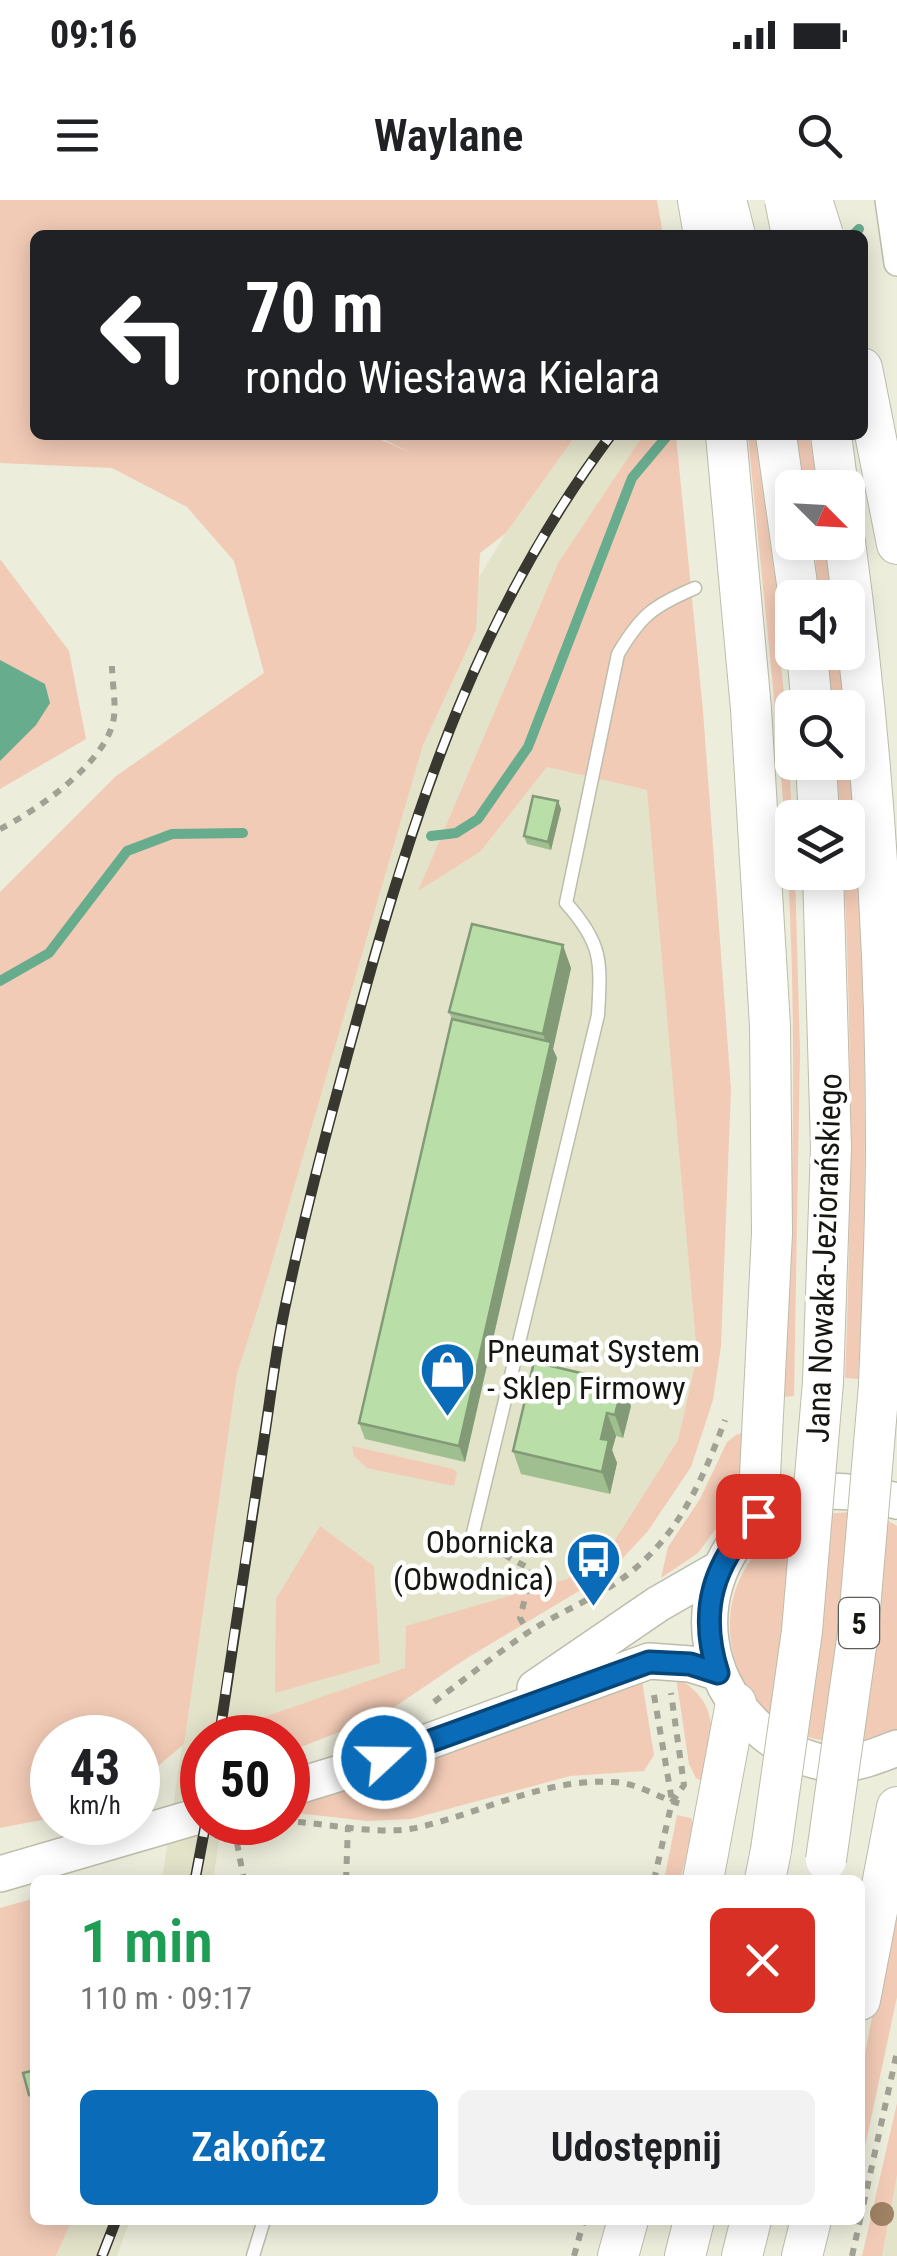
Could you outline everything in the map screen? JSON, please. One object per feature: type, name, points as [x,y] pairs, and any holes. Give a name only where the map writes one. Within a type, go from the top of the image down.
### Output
[{"type":"main road","points":[[698,200],[703,230]]},
{"type":"main road","points":[[726,200],[734,230]]},
{"type":"main road","points":[[784,200],[791,230]]},
{"type":"main road","points":[[812,200],[821,230]]},
{"type":"main road","points":[[868,398],[897,544]]},
{"type":"main road","points":[[726,440],[751,709],[770,1026],[772,1232],[758,1516]]},
{"type":"main road","points":[[777,440],[796,580]]},
{"type":"main road","points":[[832,440],[836,470]]},
{"type":"main road","name":"Jana Nowaka-Jeziorańskiego","points":[[825,1870],[858,1632],[880,1385],[886,1140],[880,889],[861,657],[848,560]]},
{"type":"main road","name":"Jana Nowaka-Jeziorańskiego","points":[[768,1865],[802,1631],[823,1382],[831,1147],[824,890]]},
{"type":"main road","points":[[704,1875],[727,1688],[708,1629],[719,1568],[742,1532],[758,1516],[788,1499],[841,1490],[897,1501]]},
{"type":"main road","points":[[494,1716],[658,1604],[719,1568]]},
{"type":"main road","points":[[310,1783],[649,1662],[690,1664],[727,1688],[773,1742],[813,1759],[838,1764],[897,1748]]},
{"type":"main road","points":[[865,1974],[897,1807]]},
{"type":"main road","points":[[0,1874],[180,1821]]},
{"type":"main road","points":[[618,2256],[627,2225]]},
{"type":"main road","points":[[685,2256],[693,2225]]},
{"type":"main road","points":[[742,2256],[750,2225]]},
{"type":"main road","points":[[802,2256],[810,2225]]},
{"type":"street","points":[[888,200],[897,263]]},
{"type":"lane","points":[[472,1537],[598,1016],[601,964],[587,926],[566,903],[618,654],[636,622],[662,602],[694,588]]},
{"type":"lane","points":[[253,2256],[262,2225]]},
{"type":"path","points":[[0,828],[24,816],[87,767],[113,723],[112,666]]},
{"type":"path","points":[[432,1704],[528,1632],[625,1576],[658,1546],[684,1514],[698,1488],[728,1412]]},
{"type":"path","points":[[472,1537],[532,1570],[520,1618],[528,1632]]},
{"type":"path","points":[[655,1875],[672,1802],[684,1785],[671,1690]]},
{"type":"path","points":[[654,1693],[672,1802]]},
{"type":"path","points":[[310,1822],[417,1828],[539,1791],[610,1781],[639,1785],[672,1802]]},
{"type":"path","points":[[346,1875],[348,1826]]},
{"type":"path","points":[[237,1845],[243,1875]]},
{"type":"path","points":[[865,2197],[897,2052]]},
{"type":"path","points":[[574,2256],[583,2225]]},
{"type":"path","points":[[852,2256],[859,2225]]},
{"type":"shaded area","points":[[0,200],[657,200],[662,230],[30,230],[30,440],[381,440],[411,453],[385,440],[572,440],[506,533],[480,553],[476,630],[423,745],[237,1374],[188,1715],[180,1715],[180,1747],[160,1764],[160,1715],[30,1715],[30,1822],[0,1828],[0,892],[116,776],[264,673],[234,561],[187,507],[112,468],[0,463]]},
{"type":"shaded area","points":[[572,440],[640,440],[558,563],[419,889],[480,852],[547,767],[648,790],[697,1356],[678,1440],[610,1548],[567,1579],[406,1668],[270,1715],[186,1715],[237,1374],[445,633],[506,533]]},
{"type":"shaded area","points":[[640,440],[676,440],[703,711],[731,1089],[721,1346],[713,1400],[691,1467],[648,1531],[609,1573],[467,1658],[381,1716],[310,1743],[310,1715],[270,1715],[405,1668],[406,1626],[567,1579],[610,1548],[678,1440],[697,1356],[647,790],[547,767],[480,852],[418,891],[558,563]]},
{"type":"shaded area","points":[[748,440],[756,440],[775,580],[775,670],[781,670],[784,690],[775,690],[775,714]]},
{"type":"shaded area","points":[[797,440],[810,440],[815,470],[802,470]]},
{"type":"shaded area","points":[[0,559],[69,651],[86,739],[0,789]]},
{"type":"shaded area","points":[[816,560],[828,560],[831,580],[817,580]]},
{"type":"shaded area","points":[[0,660],[45,684],[50,703],[36,725],[0,761]]},
{"type":"shaded area","points":[[827,670],[842,670],[843,690],[829,690]]},
{"type":"shaded area","points":[[781,780],[790,780],[790,800],[783,800]]},
{"type":"shaded area","points":[[838,780],[851,780],[852,800],[839,800]]},
{"type":"shaded area","points":[[789,890],[795,890],[800,1051],[794,1396],[784,1397],[792,1178]]},
{"type":"shaded area","points":[[845,890],[859,890],[864,1218],[858,1379],[845,1378],[849,999]]},
{"type":"shaded area","points":[[747,1431],[742,1487],[734,1504],[698,1553],[661,1578],[668,1547],[700,1499],[727,1442]]},
{"type":"shaded area","points":[[352,1446],[453,1469],[457,1472],[454,1486],[367,1468],[354,1456]]},
{"type":"shaded area","points":[[854,1512],[897,1526],[897,1729],[868,1739],[837,1742],[803,1735],[775,1719],[753,1696],[738,1668],[730,1637],[732,1605],[742,1575],[774,1537],[808,1517]]},
{"type":"shaded area","points":[[320,1526],[374,1566],[380,1663],[275,1693],[276,1599]]},
{"type":"shaded area","points":[[641,1675],[654,1755],[644,1771],[570,1776],[411,1819],[367,1821],[310,1815],[310,1800],[428,1761]]},
{"type":"shaded area","points":[[676,1677],[691,1687],[708,1711],[712,1737],[707,1784],[696,1778],[689,1764]]},
{"type":"shaded area","points":[[180,1759],[180,1845],[219,1845],[214,1875],[163,1875]]},
{"type":"shaded area","points":[[677,1815],[691,1818],[694,1827],[681,1875],[665,1875]]},
{"type":"shaded area","points":[[897,1890],[897,1997],[865,2147],[865,2053]]},
{"type":"shaded area","points":[[30,1899],[30,2225],[70,2225],[56,2256],[0,2256],[0,1908]]},
{"type":"shaded area","points":[[897,2103],[897,2175],[882,2256],[862,2256]]},
{"type":"shaded area","points":[[897,2175],[897,2256],[882,2256],[889,2213]]},
{"type":"shaded area","points":[[70,2225],[128,2225],[117,2256],[56,2256]]},
{"type":"building","points":[[533,796],[558,801],[548,842],[524,836]]},
{"type":"building","points":[[472,924],[563,945],[543,1034],[449,1012]]},
{"type":"building","points":[[452,1019],[551,1042],[459,1446],[359,1423]]},
{"type":"building","points":[[534,1362],[623,1383],[615,1415],[607,1413],[601,1439],[609,1440],[602,1472],[513,1451]]},
{"type":"building","points":[[30,2071],[30,2095],[29,2095],[23,2073]]},
{"type":"waterway","points":[[431,836],[456,833],[478,819],[528,747],[632,478],[664,440]]},
{"type":"waterway","points":[[0,981],[49,953],[127,851],[172,834],[243,833]]},
{"type":"railway","points":[[785,230],[816,200]]},
{"type":"railway","points":[[222,1715],[284,1312],[323,1147],[388,909],[435,767],[493,630],[567,498],[608,440]]},
{"type":"railway","points":[[196,1875],[202,1845]]},
{"type":"railway","points":[[102,2256],[114,2225]]},
{"type":"place","name":"Pneumat System - Sklep Firmowy","points":[[448,1418]]},
{"type":"place","name":"Obornicka (Obwodnica)","points":[[593,1609]]},
{"type":"route","points":[[384,1758],[649,1662],[690,1664],[718,1673],[708,1629],[712,1594],[719,1568],[742,1532],[758,1516]]}]
